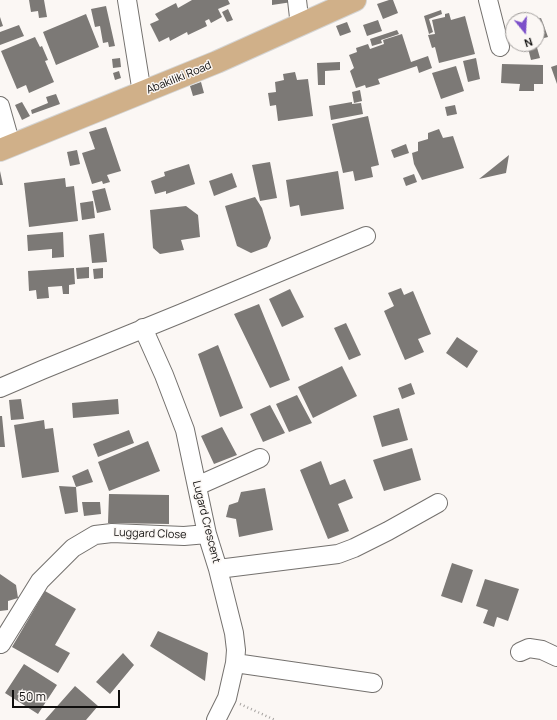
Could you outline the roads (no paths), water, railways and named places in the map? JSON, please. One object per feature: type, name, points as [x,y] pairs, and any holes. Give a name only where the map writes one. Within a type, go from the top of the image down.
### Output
[{"type":"main road","name":"Abakiliki Road","points":[[5,147],[217,62],[355,0]]},
{"type":"street","points":[[127,0],[142,93]]},
{"type":"street","points":[[297,0],[300,26]]},
{"type":"street","points":[[488,0],[500,47]]},
{"type":"street","points":[[0,106],[5,147]]},
{"type":"street","points":[[0,388],[366,236]]},
{"type":"street","name":"Lugard Crescent","points":[[144,328],[185,430],[207,534],[218,569],[234,633],[236,663],[227,698],[216,720]]},
{"type":"street","points":[[197,486],[260,458]]},
{"type":"street","points":[[218,569],[338,554],[354,548],[388,531],[438,503]]},
{"type":"street","name":"Luggard Close","points":[[1,644],[40,581],[73,548],[95,535],[102,533],[184,536],[207,534]]},
{"type":"street","points":[[520,652],[529,648],[542,650],[557,657]]},
{"type":"street","points":[[236,663],[373,683]]}]
